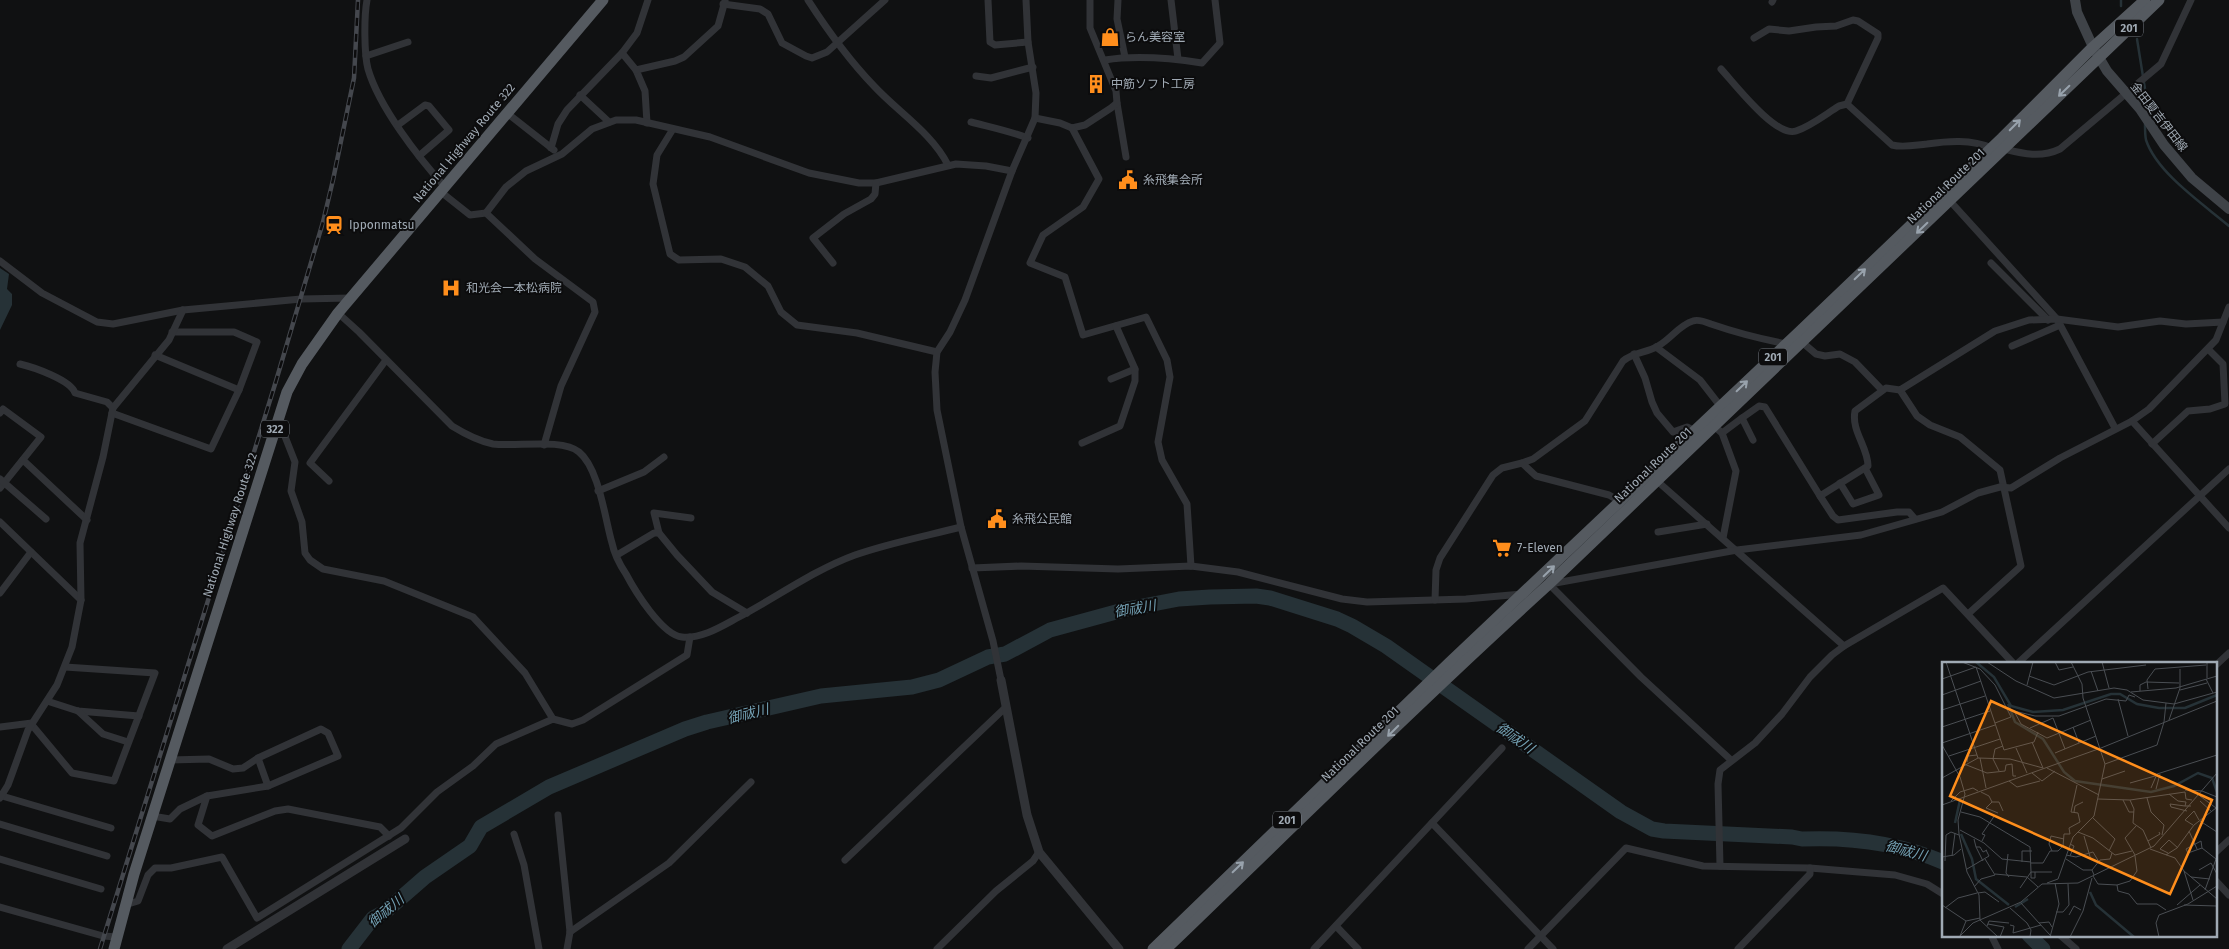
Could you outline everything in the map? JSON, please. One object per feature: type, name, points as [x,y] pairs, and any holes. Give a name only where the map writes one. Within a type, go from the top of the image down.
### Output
[{"type":"highway","name":"National Highway Route 322","points":[[116,943],[125,905],[152,816],[276,425],[288,392],[302,364],[338,314],[603,0]]},
{"type":"highway","name":"National Route 201","points":[[1452,666],[1549,584],[1656,480],[1718,429],[1803,343],[2004,149],[2145,0]]},
{"type":"highway","name":"National Route 201","points":[[1166,949],[1620,502],[1992,148],[2096,52],[2159,0]]},
{"type":"highway","name":"National Route 201","points":[[1153,949],[1424,694]]},
{"type":"main road","name":"金田夏吉伊田線","points":[[2075,0],[2078,12],[2096,52],[2107,71],[2140,109],[2164,145],[2192,178],[2229,209]]},
{"type":"street","points":[[367,0],[366,56],[374,86],[398,125],[443,190],[470,214],[486,213],[536,259],[591,299],[594,307],[592,318],[561,386],[544,445]]},
{"type":"street","points":[[551,148],[558,124],[567,110],[622,53],[637,33],[648,0]]},
{"type":"street","points":[[808,0],[837,44],[874,87],[940,150],[948,165]]},
{"type":"street","points":[[636,70],[675,62],[684,58],[718,26],[724,2],[760,9],[768,14],[782,43],[812,58],[827,52],[837,44],[884,0]]},
{"type":"street","points":[[988,0],[990,42],[996,45],[1028,42]]},
{"type":"street","points":[[1026,0],[1028,42],[1036,94],[1035,118],[1028,138],[1012,171],[965,300],[950,332],[937,352],[934,386],[937,410],[961,527],[993,641],[1027,815],[1038,852],[1119,949]]},
{"type":"street","points":[[1090,0],[1090,28],[1105,60],[1116,91],[1116,103],[1126,157]]},
{"type":"street","points":[[1118,0],[1117,19],[1125,57]]},
{"type":"street","points":[[1171,0],[1178,59]]},
{"type":"street","points":[[1105,60],[1125,57],[1178,59],[1202,63],[1220,43],[1215,0]]},
{"type":"street","points":[[2004,149],[2038,155],[2050,154],[2060,149],[2161,64],[2191,0]]},
{"type":"street","points":[[1754,38],[1768,29],[1789,31],[1836,26],[1853,20],[1858,21],[1878,34],[1878,38],[1847,104]]},
{"type":"street","points":[[366,56],[408,42]]},
{"type":"street","points":[[622,53],[636,70],[645,91],[647,123]]},
{"type":"street","points":[[976,76],[991,78],[1033,66]]},
{"type":"street","points":[[1721,69],[1765,118],[1785,131],[1795,132],[1839,106],[1847,104]]},
{"type":"street","points":[[580,95],[608,122]]},
{"type":"street","points":[[1072,128],[1085,125],[1116,103]]},
{"type":"street","points":[[1847,104],[1892,145],[1900,147],[1942,142],[1978,142],[1992,148]]},
{"type":"street","points":[[398,125],[425,105],[429,106],[450,130],[419,156]]},
{"type":"street","points":[[507,113],[560,155]]},
{"type":"street","points":[[1035,118],[1060,122],[1072,128],[1099,179],[1082,207],[1043,235],[1030,263],[1065,277],[1083,335],[1146,317],[1167,360],[1170,377],[1158,442],[1162,460],[1187,504],[1191,566]]},
{"type":"street","points":[[486,213],[500,194],[526,171],[560,155],[592,129],[608,122],[627,120],[710,136],[809,173],[858,183],[876,183],[948,165],[967,164],[1012,171]]},
{"type":"street","points":[[971,122],[996,129],[1006,129],[1028,138]]},
{"type":"street","points":[[673,128],[658,155],[653,184],[670,254],[679,260],[721,259],[745,267],[768,286],[781,312],[797,325],[807,328],[834,329],[857,333],[937,352]]},
{"type":"street","points":[[833,263],[813,238],[844,214],[871,199],[875,194],[876,183]]},
{"type":"street","points":[[1950,201],[2059,322],[2115,428]]},
{"type":"street","points":[[0,261],[42,293],[97,322],[113,324],[183,310],[300,299],[352,298]]},
{"type":"street","points":[[1991,263],[2048,320]]},
{"type":"street","points":[[1549,584],[1738,550],[1861,535],[1942,512],[1978,493],[2011,488],[2115,428],[2132,421],[2149,409],[2216,340],[2229,307]]},
{"type":"street","points":[[111,828],[1,797],[8,785],[28,730],[47,701],[65,666],[72,647],[81,600],[80,543],[112,410],[169,340],[183,310]]},
{"type":"street","points":[[338,314],[452,426],[470,437],[494,444],[569,446],[581,453],[590,467],[598,490],[612,546],[625,574],[661,625],[677,636],[690,637],[707,632],[747,613],[820,571],[856,555],[961,527]]},
{"type":"street","points":[[1435,600],[1436,570],[1440,558],[1493,476],[1502,468],[1533,459],[1585,420],[1623,361],[1634,354],[1656,347],[1666,341],[1682,326],[1694,320],[1749,337],[1787,344]]},
{"type":"street","points":[[1820,496],[1868,466],[1868,459],[1853,420],[1854,412],[1882,390],[1886,388],[1900,390],[1995,331],[2029,320],[2118,327],[2160,321],[2186,324],[2223,322]]},
{"type":"street","points":[[2012,346],[2059,322]]},
{"type":"street","points":[[1082,443],[1120,426],[1135,380],[1135,368],[1116,326]]},
{"type":"street","points":[[20,364],[31,366],[70,385],[75,393],[107,402],[112,410],[211,449],[239,390],[257,342],[234,332],[172,332]]},
{"type":"street","points":[[1803,343],[1816,354],[1825,356],[1840,354],[1855,362],[1882,390]]},
{"type":"street","points":[[1656,347],[1700,380],[1721,407]]},
{"type":"street","points":[[2152,444],[2188,411],[2210,409],[2225,404],[2223,364],[2208,349]]},
{"type":"street","points":[[1634,354],[1645,378],[1657,413],[1673,432],[1688,427],[1695,431]]},
{"type":"street","points":[[155,355],[239,390]]},
{"type":"street","points":[[329,482],[310,462],[386,360]]},
{"type":"street","points":[[1111,379],[1135,368]]},
{"type":"street","points":[[1900,390],[1917,416],[1930,425],[1960,437],[2000,470],[2021,566],[1968,614]]},
{"type":"street","points":[[1723,538],[1736,471],[1718,429],[1742,418],[1759,406],[1764,407],[1833,516],[1838,520],[1897,512],[1909,512],[1915,520]]},
{"type":"street","points":[[0,413],[3,409],[41,437],[23,460],[1,483],[46,518]]},
{"type":"street","points":[[1742,418],[1753,440]]},
{"type":"street","points":[[2132,421],[2229,528]]},
{"type":"street","points":[[276,425],[284,434],[295,462],[291,491],[302,522],[305,553],[310,560],[322,569],[384,582],[473,617],[525,673],[553,718],[572,724],[583,720],[687,656],[690,637]]},
{"type":"street","points":[[598,490],[644,472],[664,457]]},
{"type":"street","points":[[23,460],[87,520]]},
{"type":"street","points":[[1522,463],[1536,476],[1609,495],[1620,502]]},
{"type":"street","points":[[1840,483],[1853,504],[1879,495],[1864,468]]},
{"type":"street","points":[[2019,662],[2229,469]]},
{"type":"street","points":[[1656,480],[1738,550],[1844,646]]},
{"type":"street","points":[[691,518],[654,513],[660,533],[677,555],[712,592],[747,613]]},
{"type":"street","points":[[0,522],[81,600]]},
{"type":"street","points":[[1658,532],[1707,524]]},
{"type":"street","points":[[617,556],[654,533],[660,533]]},
{"type":"street","points":[[0,593],[31,552]]},
{"type":"street","points":[[972,568],[1021,566],[1118,569],[1191,566],[1238,572],[1342,599],[1367,602],[1525,594]]},
{"type":"street","points":[[1549,584],[1641,677],[1731,760]]},
{"type":"street","points":[[1720,866],[1718,784],[1720,770],[1755,743],[1782,714],[1810,676],[1844,646],[1943,588],[2013,662]]},
{"type":"street","points":[[2216,665],[2229,653]]},
{"type":"street","points":[[32,724],[72,773],[114,781],[156,673],[65,666]]},
{"type":"street","points":[[47,701],[78,711],[139,716]]},
{"type":"street","points":[[845,860],[1006,707]]},
{"type":"street","points":[[78,711],[103,734],[128,742]]},
{"type":"street","points":[[125,905],[138,901],[148,875],[154,868],[171,868],[222,857],[257,918],[401,828],[437,792],[473,766],[496,744],[553,718]]},
{"type":"street","points":[[0,727],[32,724]]},
{"type":"street","points":[[152,816],[170,819],[184,806],[207,796],[268,786],[338,756],[328,733],[321,730],[258,758],[243,768],[234,769],[210,759],[170,760]]},
{"type":"street","points":[[1314,949],[1502,748]]},
{"type":"street","points":[[258,758],[268,786]]},
{"type":"street","points":[[570,932],[669,863],[751,782]]},
{"type":"street","points":[[207,796],[198,825],[212,836],[275,811],[288,809],[380,827],[389,836]]},
{"type":"street","points":[[558,815],[570,932],[567,949]]},
{"type":"street","points":[[1432,823],[1553,949]]},
{"type":"street","points":[[0,824],[106,856]]},
{"type":"street","points":[[227,949],[405,840],[401,828]]},
{"type":"street","points":[[514,834],[524,864],[539,949]]},
{"type":"street","points":[[2216,851],[2229,840]]},
{"type":"street","points":[[1528,949],[1626,848],[1703,866],[1810,868],[1895,875],[1927,884],[1942,893]]},
{"type":"street","points":[[937,949],[996,891],[1033,861],[1038,852]]},
{"type":"street","points":[[0,859],[101,890]]},
{"type":"street","points":[[1738,949],[1810,874],[1810,868]]},
{"type":"street","points":[[2216,881],[2229,895]]},
{"type":"street","points":[[0,907],[103,936],[116,943]]},
{"type":"street","points":[[1336,926],[1358,949]]},
{"type":"street","points":[[1992,936],[1998,949]]},
{"type":"street","points":[[2061,936],[2076,949]]},
{"type":"shaded area","points":[[0,268],[9,274],[7,289],[12,294],[12,305],[0,330]]},
{"type":"waterway","points":[[2121,0],[2121,6]]},
{"type":"waterway","points":[[2137,39],[2145,89],[2145,109]]},
{"type":"waterway","points":[[2145,124],[2146,140],[2160,164],[2194,198],[2229,226]]},
{"type":"waterway","name":"御祓川","points":[[349,949],[373,918],[386,911],[425,877],[470,846],[481,827],[549,787],[685,729],[707,722],[821,696],[912,687],[939,680],[988,657],[1005,654],[1050,630],[1127,609],[1179,599],[1210,597],[1256,596],[1270,598],[1337,619],[1352,626],[1386,646],[1621,812],[1652,829],[1802,839],[1857,840],[1909,850],[1942,862]]},
{"type":"waterway","name":"御祓川","points":[[2030,936],[2043,949]]},
{"type":"railway","points":[[100,949],[276,381],[323,222],[354,78],[358,0]]},
{"type":"place","name":"らん美容室","points":[[1110,37]]},
{"type":"place","name":"中筋ソフト工房","points":[[1096,84]]},
{"type":"place","name":"糸飛集会所","points":[[1128,180]]},
{"type":"place","name":"Ipponmatsu","points":[[334,225]]},
{"type":"place","name":"和光会一本松病院","points":[[451,288]]},
{"type":"place","name":"糸飛公民館","points":[[997,519]]},
{"type":"place","name":"7-Eleven","points":[[1502,548]]}]
